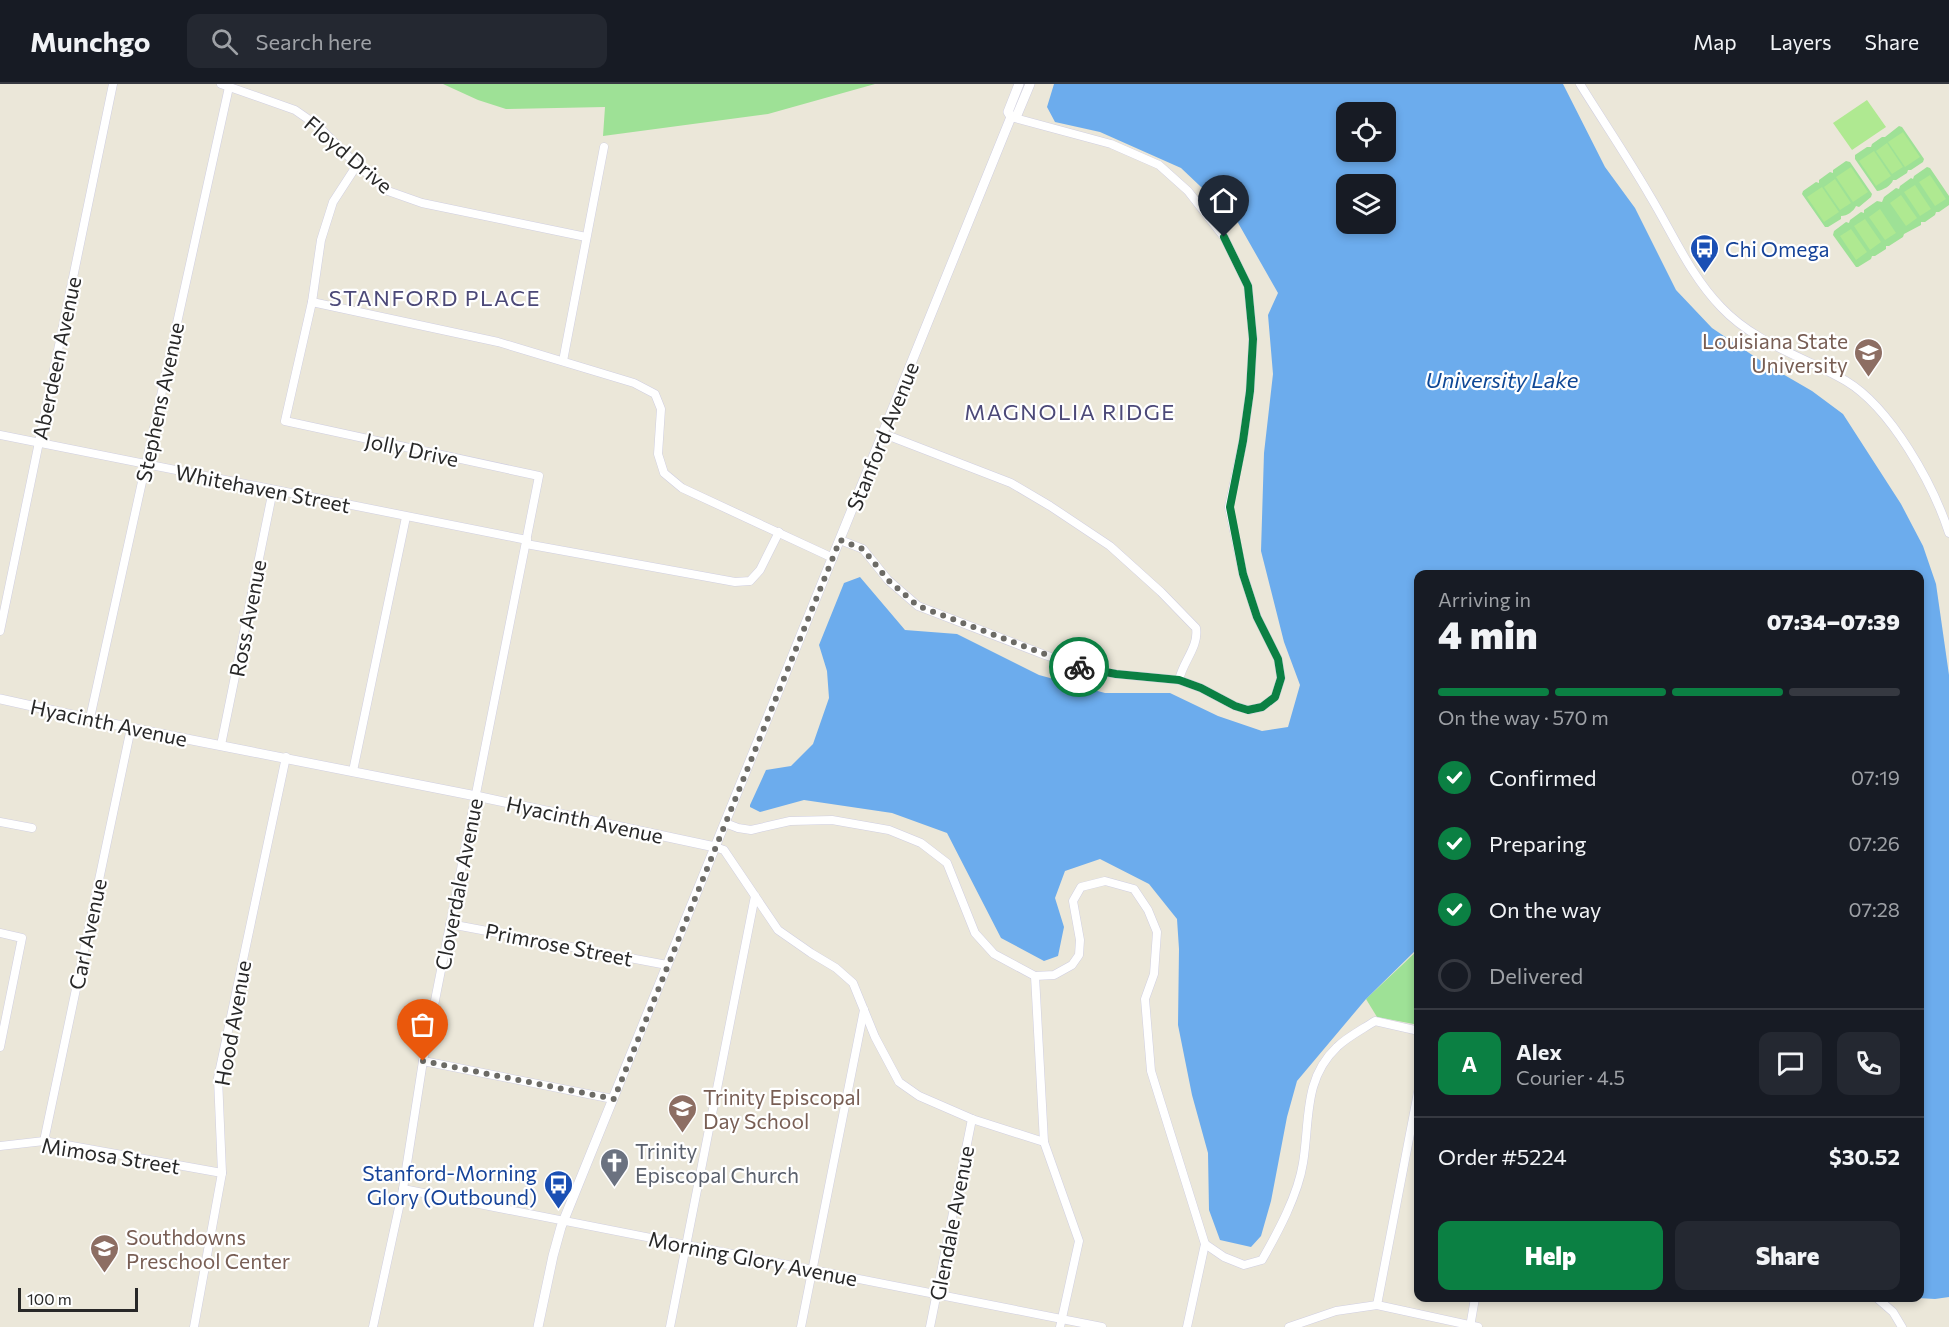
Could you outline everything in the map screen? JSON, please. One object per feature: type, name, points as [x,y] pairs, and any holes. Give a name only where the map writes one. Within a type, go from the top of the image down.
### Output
[{"type":"street","name":"Aberdeen Avenue","points":[[0,631],[113,84]]},
{"type":"street","name":"Stanford Avenue","points":[[1011,117],[1008,112],[1019,84]]},
{"type":"street","name":"Stanford Avenue","points":[[538,1327],[553,1256],[564,1221],[1011,117],[1017,115],[1030,84]]},
{"type":"street","points":[[1580,84],[1651,196],[1694,273],[1708,291],[1722,308],[1749,331],[1772,345],[1847,382],[1870,400],[1889,422],[1921,472],[1941,511],[1949,533]]},
{"type":"street","name":"Floyd Drive","points":[[225,86],[295,110],[318,126],[357,165],[388,191],[422,203],[586,237]]},
{"type":"street","name":"Stephens Avenue","points":[[90,718],[225,86]]},
{"type":"street","points":[[840,540],[863,549],[888,580],[918,606],[1045,655],[1089,670],[1179,680],[1248,710],[1262,707],[1275,697],[1281,678],[1278,659],[1257,617],[1243,574],[1230,507],[1250,391],[1253,339],[1248,286],[1224,237],[1188,191],[1159,165],[1111,144],[1011,117]]},
{"type":"street","points":[[563,361],[604,147]]},
{"type":"street","points":[[357,165],[333,202],[321,240],[312,303],[498,342],[634,383],[655,394],[661,409],[658,454],[664,473],[682,488],[833,558]]},
{"type":"street","name":"Jolly Drive","points":[[312,303],[285,421],[539,476]]},
{"type":"street","points":[[884,434],[1011,483],[1110,546],[1161,592],[1196,628],[1196,641],[1181,670],[1179,680]]},
{"type":"street","name":"Whitehaven Street","points":[[0,435],[735,582],[750,581],[760,570],[778,532]]},
{"type":"street","name":"Cloverdale Avenue","points":[[373,1327],[403,1189],[423,1061],[539,476]]},
{"type":"street","name":"Ross Avenue","points":[[221,745],[273,490]]},
{"type":"street","points":[[353,771],[406,517]]},
{"type":"street","name":"Hyacinth Avenue","points":[[0,699],[131,728],[286,757],[715,847]]},
{"type":"street","name":"Carl Avenue","points":[[44,1141],[131,728]]},
{"type":"street","name":"Hood Avenue","points":[[194,1327],[222,1173],[218,1078],[286,757]]},
{"type":"street","points":[[725,823],[751,830],[790,821],[831,820],[889,830],[921,843],[947,863],[965,903],[975,933],[994,954],[1035,976],[1054,975],[1072,965],[1079,955],[1080,940],[1073,901],[1081,887],[1105,881],[1134,889],[1148,910],[1157,932],[1154,974],[1145,999],[1151,1071],[1205,1244],[1187,1327]]},
{"type":"street","points":[[0,822],[32,828]]},
{"type":"street","points":[[715,847],[724,850],[778,930],[836,968],[853,983],[880,1047],[898,1082],[919,1096],[972,1119],[1044,1142]]},
{"type":"street","points":[[670,1327],[755,896]]},
{"type":"street","name":"Primrose Street","points":[[450,924],[667,965]]},
{"type":"street","points":[[0,933],[22,938],[0,1047]]},
{"type":"street","points":[[1035,976],[1044,1142],[1079,1241],[1061,1323]]},
{"type":"street","points":[[801,1327],[864,1009]]},
{"type":"street","points":[[1205,1244],[1224,1257],[1244,1265],[1262,1260],[1277,1233],[1303,1164],[1307,1110],[1318,1069],[1337,1046],[1375,1021],[1414,1030]]},
{"type":"street","points":[[423,1061],[614,1099]]},
{"type":"street","points":[[1377,1305],[1414,1113]]},
{"type":"street","name":"Glendale Avenue","points":[[930,1327],[972,1119]]},
{"type":"street","name":"Mimosa Street","points":[[0,1146],[44,1141],[222,1173]]},
{"type":"street","name":"Morning Glory Avenue","points":[[403,1189],[937,1294],[1061,1323],[1102,1327]]},
{"type":"street","points":[[1289,1327],[1336,1311],[1377,1305],[1473,1326],[1475,1302]]},
{"type":"street","points":[[1882,1302],[1893,1312],[1902,1327]]},
{"type":"green space","points":[[443,84],[875,84],[768,114],[603,136],[605,107],[506,109],[478,100]]},
{"type":"green space","points":[[1867,100],[1886,127],[1852,150],[1833,123]]},
{"type":"green space","points":[[1899,126],[1924,159],[1923,162],[1877,191],[1855,159],[1855,155],[1871,147],[1872,144]]},
{"type":"green space","points":[[1903,132],[1920,157],[1905,167],[1888,142]]},
{"type":"green space","points":[[1887,143],[1903,167],[1892,174],[1876,151]]},
{"type":"green space","points":[[1874,151],[1891,176],[1876,186],[1859,161]]},
{"type":"green space","points":[[1846,161],[1850,162],[1872,194],[1859,207],[1856,206],[1850,213],[1825,227],[1802,194],[1816,182],[1819,183],[1819,180],[1830,172],[1833,173],[1833,170]]},
{"type":"green space","points":[[1851,167],[1868,192],[1853,202],[1836,177]]},
{"type":"green space","points":[[1927,167],[1949,196],[1949,205],[1856,267],[1833,235],[1834,231],[1846,222],[1849,223],[1861,212],[1864,213],[1864,210],[1877,201],[1882,202],[1884,197],[1896,188],[1899,189]]},
{"type":"green space","points":[[1930,175],[1946,199],[1935,206],[1919,182]]},
{"type":"green space","points":[[1835,179],[1851,203],[1840,210],[1824,187]]},
{"type":"green space","points":[[1915,185],[1931,209],[1920,216],[1904,192]]},
{"type":"green space","points":[[1822,187],[1839,212],[1824,222],[1807,197]]},
{"type":"green space","points":[[1901,195],[1917,218],[1906,226],[1890,203]]},
{"type":"green space","points":[[1880,209],[1896,233],[1885,240],[1869,217]]},
{"type":"green space","points":[[1865,219],[1881,242],[1870,250],[1854,226]]},
{"type":"green space","points":[[1851,229],[1867,252],[1856,260],[1840,236]]},
{"type":"green space","points":[[1414,954],[1414,1024],[1377,1017],[1366,999]]},
{"type":"water","name":"University Lake","points":[[1054,84],[1563,84],[1605,167],[1635,208],[1676,290],[1712,328],[1767,365],[1812,391],[1843,414],[1901,504],[1923,546],[1936,584],[1949,675],[1949,1297],[1924,1298],[1924,570],[1414,570],[1414,952],[1366,999],[1297,1081],[1287,1117],[1271,1201],[1261,1236],[1251,1247],[1220,1240],[1209,1210],[1208,1153],[1192,1095],[1178,1025],[1177,919],[1149,884],[1100,859],[1065,871],[1055,898],[1064,927],[1058,956],[1044,961],[1001,938],[947,833],[892,813],[804,800],[760,812],[750,807],[766,770],[791,766],[813,744],[829,698],[827,671],[819,645],[844,583],[860,577],[905,630],[957,634],[1039,675],[1105,693],[1170,693],[1218,716],[1262,731],[1288,727],[1300,685],[1284,642],[1261,551],[1264,453],[1273,374],[1268,315],[1278,293],[1237,221],[1181,168],[1100,132],[1055,122],[1047,107]]},
{"type":"way so far","points":[[423,1061],[614,1099],[840,540],[863,549],[888,580],[918,606],[1079,667]]},
{"type":"place","name":"Chi Omega","points":[[1704,274]]},
{"type":"place","name":"Louisiana State University","points":[[1869,378]]},
{"type":"place","name":"Trinity Episcopal Day School","points":[[682,1134]]},
{"type":"place","name":"Trinity Episcopal Church","points":[[614,1188]]},
{"type":"place","name":"Stanford-Morning Glory (Outbound)","points":[[558,1210]]},
{"type":"place","name":"Southdowns Preschool Center","points":[[105,1274]]},
{"type":"district","name":"STANFORD PLACE","points":[[435,297]]},
{"type":"district","name":"MAGNOLIA RIDGE","points":[[1070,411]]},
{"type":"route","points":[[1079,667],[1116,674],[1179,680],[1248,710],[1262,707],[1275,697],[1281,678],[1278,659],[1257,617],[1243,574],[1230,507],[1250,391],[1253,339],[1248,286],[1224,237]]}]
